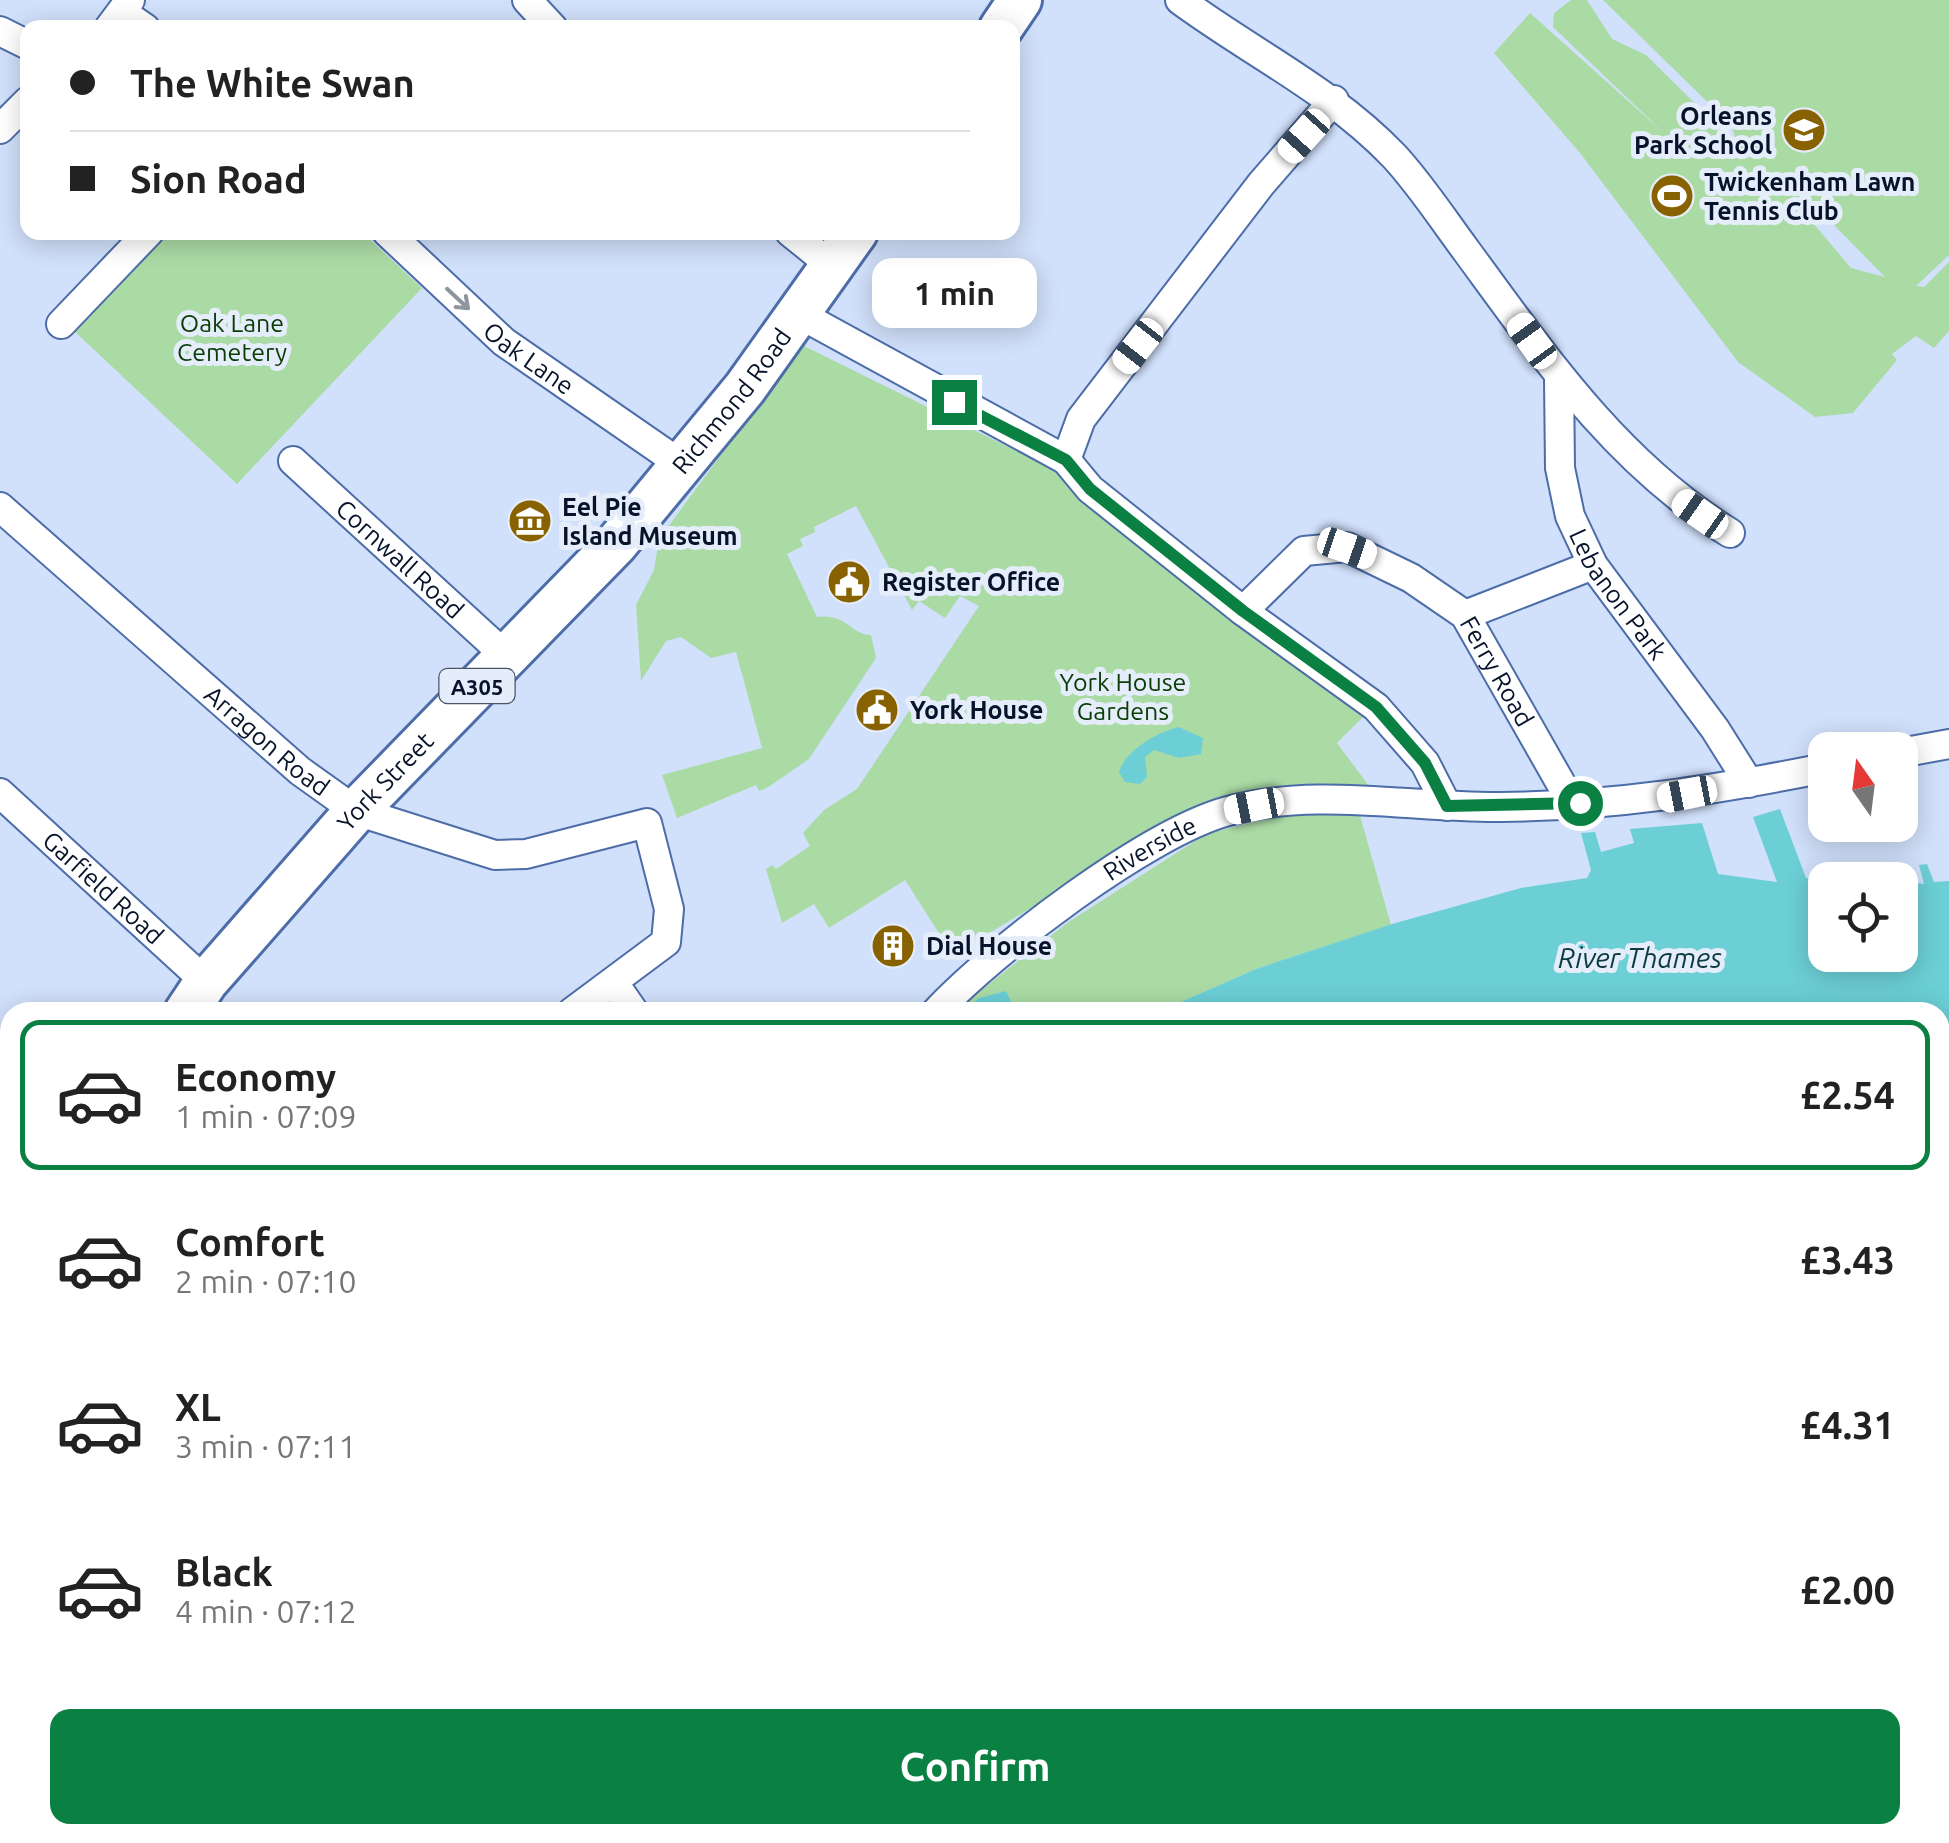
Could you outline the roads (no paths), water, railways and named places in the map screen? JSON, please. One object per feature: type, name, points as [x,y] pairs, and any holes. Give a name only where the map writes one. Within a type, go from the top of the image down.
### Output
[{"type":"main road","name":"Richmond Road","points":[[599,562],[682,465],[844,249]]},
{"type":"main road","name":"York Street","points":[[196,997],[356,811],[599,562]]},
{"type":"street","points":[[526,0],[545,20]]},
{"type":"street","points":[[1180,0],[1334,100],[1396,158],[1559,379],[1644,472],[1730,534]]},
{"type":"street","points":[[1066,460],[1081,419],[1261,184],[1334,100]]},
{"type":"street","points":[[0,130],[20,109]]},
{"type":"street","points":[[61,324],[140,240]]},
{"type":"street","name":"Oak Lane","points":[[396,240],[504,342],[682,465]]},
{"type":"street","points":[[815,240],[844,249]]},
{"type":"street","points":[[799,314],[1066,460],[1090,489],[1243,611],[1376,707],[1425,763],[1447,806]]},
{"type":"street","name":"Lebanon Park","points":[[1559,379],[1560,468],[1570,516],[1593,564],[1715,729],[1748,783]]},
{"type":"street","name":"Cornwall Road","points":[[294,460],[506,656]]},
{"type":"street","name":"Arragon Road","points":[[0,506],[300,771],[356,811],[495,855],[526,854],[647,822],[669,908],[666,942],[614,983]]},
{"type":"street","name":"Ferry Road","points":[[1243,611],[1304,551],[1330,546],[1374,557],[1465,614],[1572,803]]},
{"type":"street","points":[[1465,614],[1593,564]]},
{"type":"street","points":[[1918,750],[1949,744]]},
{"type":"street","name":"Riverside","points":[[945,1002],[965,981],[1058,909],[1196,821],[1277,801],[1447,806],[1656,800],[1808,771]]},
{"type":"street","name":"Garfield Road","points":[[0,793],[196,997]]},
{"type":"street","points":[[586,1002],[614,983],[627,1002]]},
{"type":"water","points":[[1179,727],[1203,738],[1201,754],[1179,758],[1154,750],[1145,757],[1147,777],[1140,784],[1125,782],[1119,772],[1128,756],[1152,738]]},
{"type":"water","name":"River Thames","points":[[1780,809],[1808,878],[1808,972],[1918,972],[1918,883],[1924,884],[1919,865],[1927,864],[1934,882],[1949,881],[1949,1002],[1181,1002],[1256,969],[1392,924],[1521,888],[1587,878],[1591,870],[1581,833],[1595,832],[1601,852],[1634,843],[1630,829],[1702,823],[1718,874],[1777,882],[1753,817]]},
{"type":"water","points":[[1006,991],[1011,1002],[974,1002]]},
{"type":"place","name":"Orleans Park School","points":[[1804,130]]},
{"type":"place","name":"Twickenham Lawn Tennis Club","points":[[1672,196]]},
{"type":"place","name":"Eel Pie Island Museum","points":[[530,521]]},
{"type":"place","name":"Register Office","points":[[849,582]]},
{"type":"place","name":"York House","points":[[877,710]]},
{"type":"place","name":"Dial House","points":[[893,946]]},
{"type":"park label","name":"Oak Lane Cemetery","points":[[232,338]]},
{"type":"park label","name":"York House Gardens","points":[[1123,696]]}]
